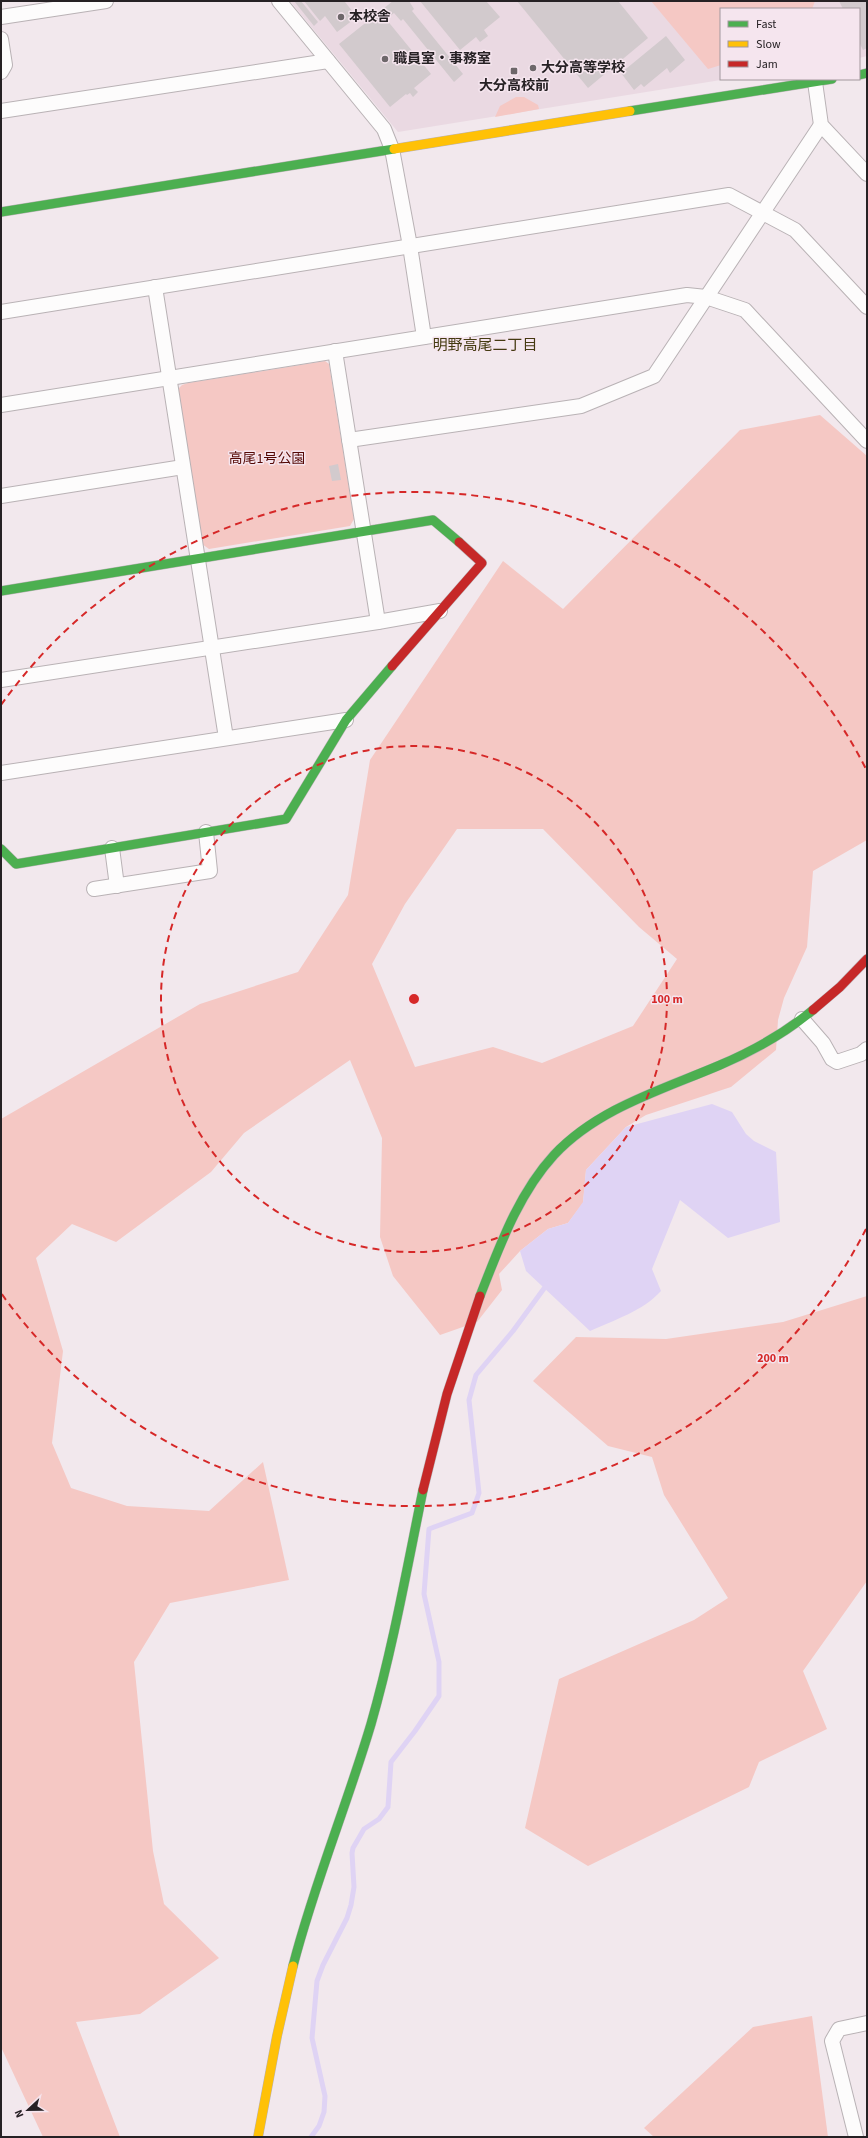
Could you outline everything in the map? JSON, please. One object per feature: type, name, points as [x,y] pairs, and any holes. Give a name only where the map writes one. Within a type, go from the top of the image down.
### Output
[{"type":"street","points":[[1,17],[106,1]]},
{"type":"street","points":[[279,1],[384,130],[392,149],[410,246],[424,337]]},
{"type":"street","points":[[1,39],[5,65],[1,72]]},
{"type":"street","points":[[1,111],[328,61]]},
{"type":"street","points":[[1,212],[826,80]]},
{"type":"street","points":[[815,82],[821,125],[867,174]]},
{"type":"street","points":[[349,440],[581,406],[654,376],[821,125]]},
{"type":"street","points":[[1,312],[728,195],[795,230],[867,307]]},
{"type":"street","points":[[155,287],[226,738]]},
{"type":"street","points":[[1,405],[687,295],[706,297],[745,310],[867,441]]},
{"type":"street","points":[[335,352],[378,622]]},
{"type":"street","points":[[1,496],[184,467]]},
{"type":"street","points":[[1,591],[198,557],[433,520],[482,563],[346,720],[286,819],[16,864],[4,854],[1,848]]},
{"type":"street","points":[[1,680],[378,622],[440,611]]},
{"type":"street","points":[[1,773],[346,720]]},
{"type":"street","points":[[94,890],[210,871],[206,832]]},
{"type":"street","points":[[112,848],[117,886]]},
{"type":"street","points":[[258,2137],[270,2066],[288,1985],[302,1935],[358,1765],[378,1698],[399,1617],[430,1462],[448,1389],[481,1293],[514,1219],[536,1179],[552,1157],[572,1137],[593,1121],[617,1108],[743,1054],[802,1019],[857,971],[867,959]]},
{"type":"street","points":[[802,1019],[823,1043],[832,1059],[837,1062],[854,1057],[867,1049]]},
{"type":"street","points":[[856,2137],[832,2041],[839,2029],[867,2023]]},
{"type":"shaded area","name":"大分高等学校","points":[[290,1],[867,1],[867,56],[860,58],[860,8],[720,8],[721,80],[398,132]]},
{"type":"shaded area","points":[[712,1104],[732,1112],[746,1134],[754,1141],[776,1152],[780,1222],[728,1238],[680,1200],[652,1269],[661,1291],[637,1310],[590,1331],[526,1271],[520,1251],[548,1229],[568,1223],[583,1202],[586,1170],[626,1127]]},
{"type":"green space","points":[[651,1],[815,1],[812,8],[720,8],[720,65],[708,69]]},
{"type":"green space","points":[[516,97],[524,97],[538,105],[539,109],[495,117],[500,106]]},
{"type":"green space","name":"高尾1号公園","points":[[325,361],[329,364],[354,519],[350,526],[209,549],[202,544],[178,389],[182,385],[188,383]]},
{"type":"green space","points":[[820,415],[867,456],[867,840],[813,871],[807,947],[784,998],[778,1020],[776,1050],[731,1087],[646,1115],[626,1127],[586,1170],[583,1203],[568,1223],[548,1229],[520,1251],[499,1274],[502,1290],[477,1322],[440,1335],[393,1276],[380,1237],[382,1138],[350,1060],[244,1133],[211,1172],[116,1242],[72,1224],[36,1258],[63,1351],[52,1443],[71,1488],[127,1506],[209,1511],[263,1462],[289,1580],[170,1603],[134,1662],[153,1851],[164,1904],[219,1958],[140,2014],[76,2022],[120,2137],[43,2137],[1,2047],[1,1119],[200,1004],[298,972],[348,895],[370,760],[503,561],[563,609],[740,430]],"holes":[[[457,829],[543,829],[639,927],[677,959],[633,1026],[542,1063],[493,1047],[415,1067],[372,964],[405,904]]]},
{"type":"green space","points":[[867,1296],[867,1581],[803,1671],[827,1729],[759,1762],[749,1787],[588,1866],[525,1828],[559,1679],[694,1620],[728,1598],[664,1495],[652,1457],[608,1446],[533,1381],[576,1337],[666,1339],[783,1322]]},
{"type":"green space","points":[[812,2016],[828,2137],[654,2137],[644,2128],[753,2027]]},
{"type":"building","points":[[294,1],[301,1],[318,22],[314,26]]},
{"type":"building","name":"本校舎","points":[[304,1],[346,1],[345,2],[357,17],[337,32],[325,16],[320,21]]},
{"type":"building","name":"職員室・事務室","points":[[393,1],[409,1],[414,9],[412,11],[463,74],[454,82],[403,19],[401,21],[394,13],[386,19],[431,74],[414,88],[418,92],[413,97],[410,93],[407,95],[406,94],[390,107],[339,44]]},
{"type":"building","name":"職員室・事務室","points":[[420,1],[486,1],[500,17],[484,30],[488,36],[480,42],[476,37],[460,50]]},
{"type":"building","points":[[517,1],[618,1],[648,38],[588,88]]},
{"type":"building","points":[[839,1],[867,1],[867,48],[863,50],[860,44],[860,8],[842,8]]},
{"type":"building","points":[[666,36],[685,60],[670,73],[667,68],[644,87],[641,84],[634,90],[621,73]]},
{"type":"building","points":[[338,464],[341,480],[332,481],[329,466]]},
{"type":"waterway","points":[[311,2137],[319,2126],[324,2112],[325,2096],[312,2038],[317,1981],[323,1965],[347,1918],[351,1905],[354,1887],[353,1848],[364,1829],[379,1819],[388,1807],[391,1762],[439,1696],[439,1662],[424,1594],[429,1529],[472,1513],[479,1493],[469,1400],[476,1375],[513,1331],[548,1283]]},
{"type":"traffic: fast","points":[[860,75],[867,73]]},
{"type":"traffic: fast","points":[[630,111],[826,80]]},
{"type":"traffic: fast","points":[[1,212],[394,149]]},
{"type":"traffic: fast","points":[[1,591],[433,520],[459,542]]},
{"type":"traffic: fast","points":[[1,849],[16,864],[286,819],[346,720],[392,666]]},
{"type":"traffic: fast","points":[[480,1296],[502,1241],[520,1204],[541,1170],[571,1139],[611,1112],[757,1048],[780,1034],[813,1010]]},
{"type":"traffic: fast","points":[[293,1966],[301,1935],[362,1754],[379,1695],[393,1637],[423,1490]]},
{"type":"traffic: slow","points":[[394,149],[630,111]]},
{"type":"traffic: slow","points":[[258,2137],[277,2036],[293,1966]]},
{"type":"traffic: jam","points":[[392,666],[482,563],[459,542]]},
{"type":"traffic: jam","points":[[813,1010],[840,987],[867,959]]},
{"type":"traffic: jam","points":[[423,1490],[447,1394],[480,1296]]},
{"type":"place","name":"本校舎","points":[[341,17]]},
{"type":"place","name":"職員室・事務室","points":[[385,59]]},
{"type":"place","name":"大分高等学校","points":[[533,68]]},
{"type":"place","name":"大分高校前","points":[[514,71]]},
{"type":"district","name":"明野高尾二丁目","points":[[485,345]]}]
